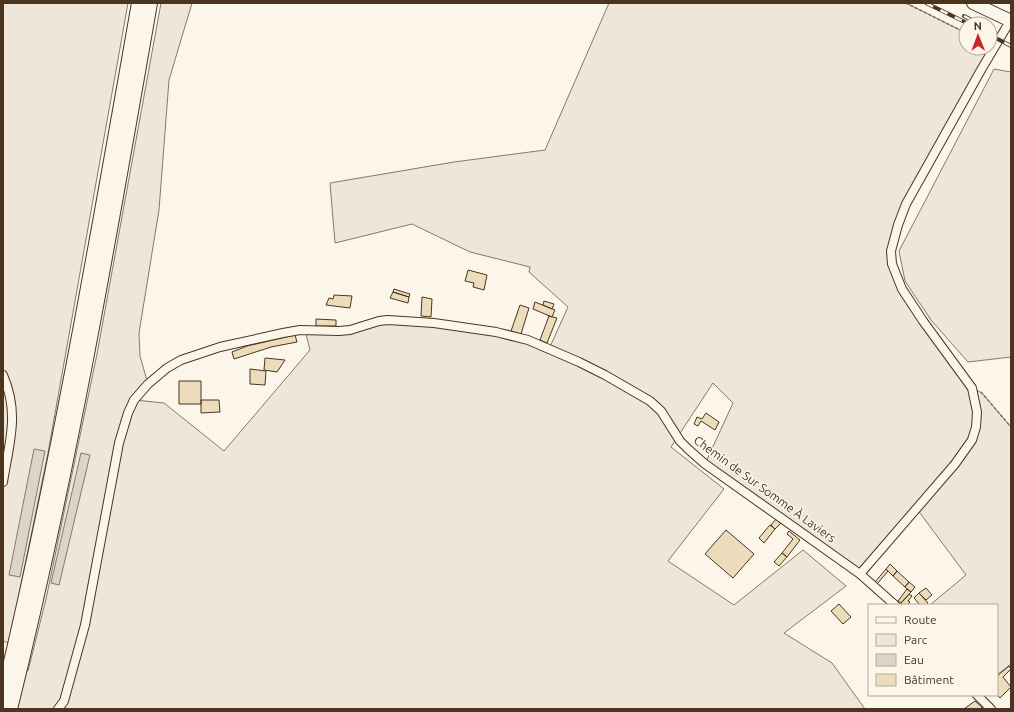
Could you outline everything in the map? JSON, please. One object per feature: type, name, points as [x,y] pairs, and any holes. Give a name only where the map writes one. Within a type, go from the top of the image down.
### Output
[{"type":"highway","points":[[10,709],[35,557],[77,350],[139,3]]},
{"type":"highway","points":[[3,696],[19,651],[62,482],[86,361],[150,3]]},
{"type":"main road","points":[[973,3],[1009,20]]},
{"type":"street","points":[[860,574],[955,464],[972,440],[976,427],[977,412],[972,388],[923,322],[902,289],[892,264],[891,251],[898,225],[906,204],[1009,20]]},
{"type":"street","name":"Chemin de Sur Somme À Laviers","points":[[58,709],[64,701],[84,625],[119,443],[128,413],[134,400],[148,384],[167,368],[182,360],[220,347],[300,330],[350,330],[379,321],[388,320],[442,324],[496,332],[528,340],[605,375],[650,401],[661,411],[680,441],[706,464],[860,574],[894,604]]},
{"type":"street","points":[[3,375],[12,406],[12,431],[3,482]]},
{"type":"street","points":[[978,696],[991,709]]},
{"type":"path","points":[[906,3],[958,29]]},
{"type":"path","points":[[972,388],[982,393],[1011,427]]},
{"type":"green space","points":[[3,3],[128,3],[48,453],[9,643],[3,641]]},
{"type":"green space","points":[[161,3],[192,3],[169,80],[159,210],[139,333],[140,356],[148,384],[135,400],[164,403],[224,451],[310,350],[305,330],[339,331],[379,321],[496,332],[549,349],[568,307],[529,272],[530,267],[470,252],[412,224],[335,243],[330,183],[454,162],[545,150],[609,3],[906,3],[958,29],[958,56],[986,56],[914,190],[891,251],[902,289],[972,388],[982,393],[1011,427],[1011,664],[998,674],[998,604],[931,604],[966,575],[917,509],[860,574],[705,464],[733,403],[713,383],[671,447],[724,489],[668,561],[734,605],[803,550],[846,586],[784,633],[832,663],[865,709],[3,709],[3,662],[28,671],[46,599],[97,354]]},
{"type":"green space","points":[[994,69],[1011,72],[1011,357],[968,362],[931,320],[905,281],[899,251]]},
{"type":"water","points":[[34,449],[45,451],[20,577],[9,575]]},
{"type":"water","points":[[81,453],[90,455],[59,585],[51,583]]},
{"type":"building","points":[[468,270],[487,275],[484,290],[473,287],[474,283],[465,281]]},
{"type":"building","points":[[394,289],[410,294],[409,297],[393,292]]},
{"type":"building","points":[[393,292],[409,297],[408,303],[390,298]]},
{"type":"building","points":[[334,295],[352,296],[350,308],[326,305],[329,298],[333,299]]},
{"type":"building","points":[[422,297],[432,299],[431,317],[421,316]]},
{"type":"building","points":[[544,301],[554,304],[552,309],[543,305]]},
{"type":"building","points":[[535,302],[555,310],[552,317],[533,309]]},
{"type":"building","points":[[520,305],[529,308],[521,334],[510,334]]},
{"type":"building","points":[[549,316],[557,318],[547,343],[540,340]]},
{"type":"building","points":[[316,319],[336,320],[336,326],[316,326]]},
{"type":"building","points":[[295,335],[297,342],[271,347],[234,359],[232,352],[247,346]]},
{"type":"building","points":[[265,358],[285,360],[277,372],[264,370]]},
{"type":"building","points":[[250,369],[266,371],[265,385],[250,384]]},
{"type":"building","points":[[179,381],[201,381],[201,404],[179,404]]},
{"type":"building","points":[[201,400],[219,400],[220,412],[201,413]]},
{"type":"building","points":[[706,413],[719,422],[715,430],[701,421],[698,426],[694,424],[697,417],[702,419]]},
{"type":"building","points":[[776,519],[781,523],[775,529],[771,525]]},
{"type":"building","points":[[770,525],[775,529],[764,543],[759,538]]},
{"type":"building","points":[[726,530],[754,554],[733,578],[705,554]]},
{"type":"building","points":[[789,531],[800,540],[787,557],[782,553],[793,539],[787,534]]},
{"type":"building","points":[[782,553],[787,557],[779,566],[774,562]]},
{"type":"building","points":[[890,564],[897,571],[893,576],[886,569]]},
{"type":"building","points":[[886,569],[888,571],[877,584],[875,582]]},
{"type":"building","points":[[897,571],[909,582],[905,587],[893,576]]},
{"type":"building","points":[[909,582],[915,587],[911,592],[905,587]]},
{"type":"building","points":[[926,588],[932,595],[926,600],[919,593]]},
{"type":"building","points":[[907,589],[911,592],[901,603],[898,601]]},
{"type":"building","points":[[919,593],[928,603],[919,604],[914,598]]},
{"type":"building","points":[[909,594],[912,596],[908,601],[910,602],[908,604],[901,603]]},
{"type":"building","points":[[839,604],[851,617],[843,624],[831,611]]},
{"type":"building","points":[[1009,666],[1011,669],[1003,677],[1011,687],[1000,698],[998,696],[998,675]]},
{"type":"building","points":[[975,701],[982,707],[980,709],[964,709]]},
{"type":"railway","points":[[926,3],[958,19]]},
{"type":"railway","points":[[998,39],[1011,46]]}]
